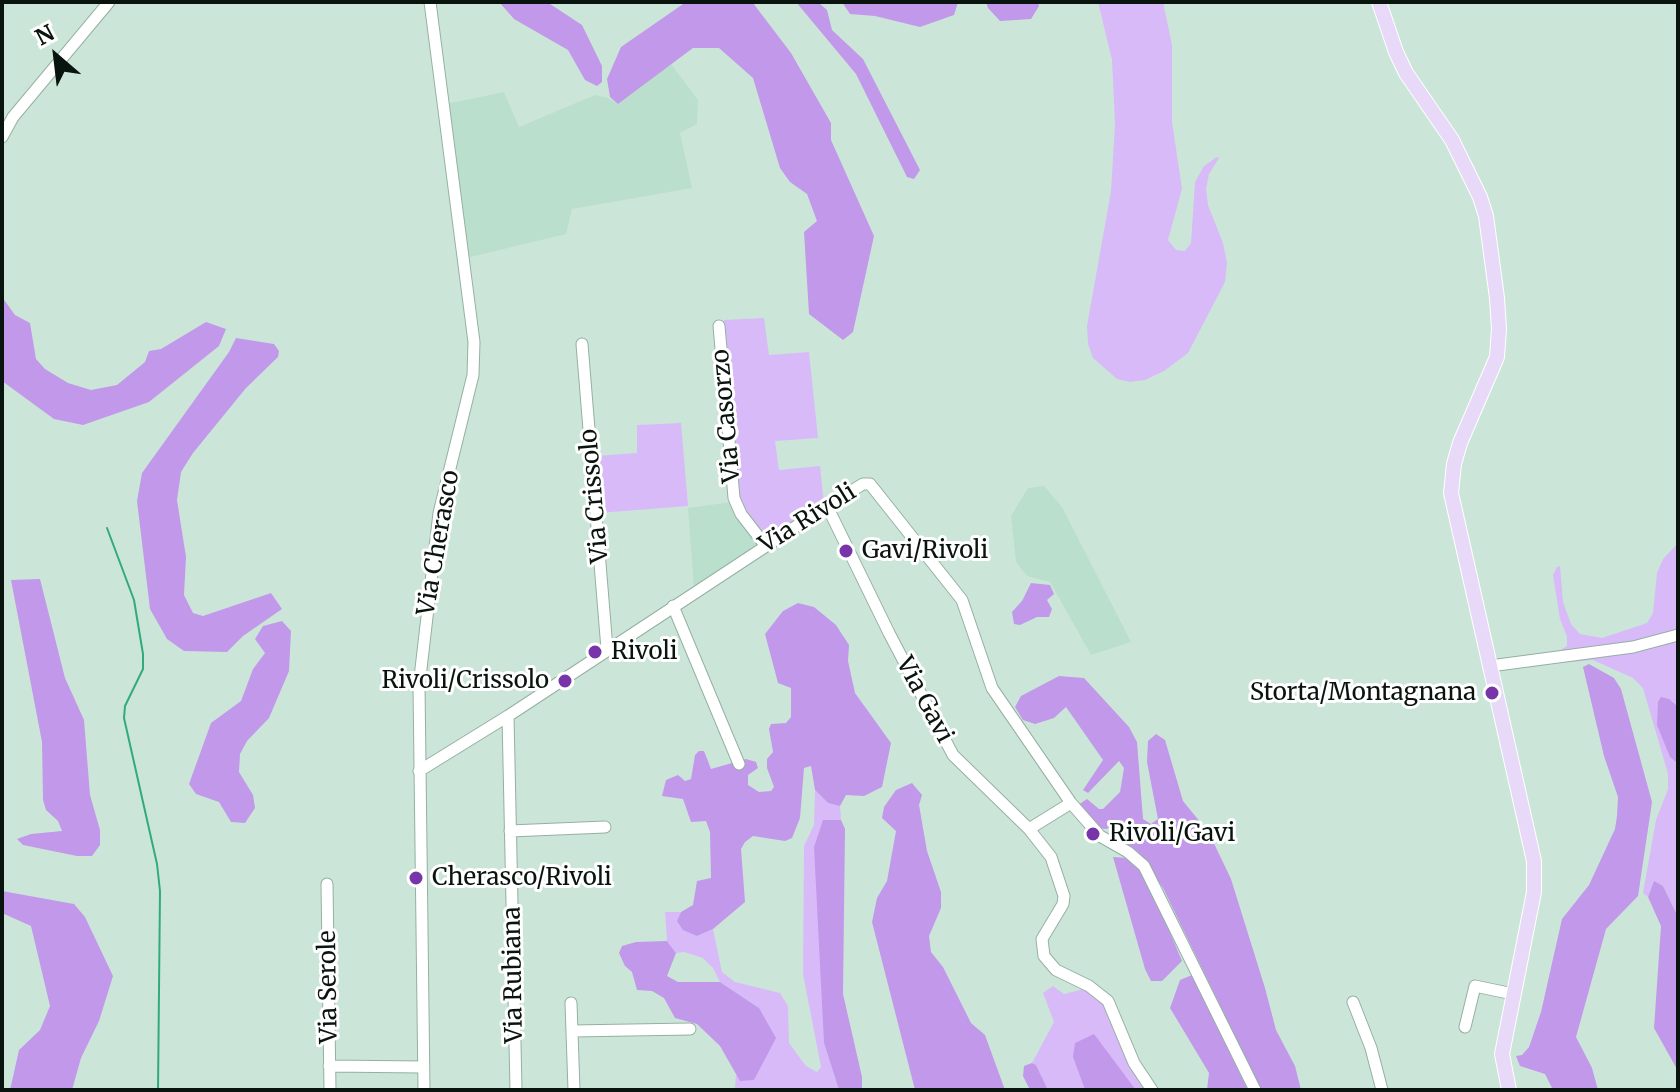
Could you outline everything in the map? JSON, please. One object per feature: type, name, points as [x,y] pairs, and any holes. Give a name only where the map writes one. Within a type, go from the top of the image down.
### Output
[{"type":"main road","points":[[1379,2],[1396,52],[1415,88],[1464,160],[1477,188],[1486,216],[1497,298],[1497,357],[1460,443],[1451,493],[1535,871],[1534,892],[1502,1054],[1509,1090]]},
{"type":"street","points":[[2,137],[18,111],[109,2]]},
{"type":"street","name":"Via Cherasco","points":[[424,1090],[419,686],[439,513],[473,375],[474,342],[430,2]]},
{"type":"street","name":"Via Casorzo","points":[[719,326],[734,498],[741,514],[765,545]]},
{"type":"street","name":"Via Crissolo","points":[[582,344],[607,649]]},
{"type":"street","name":"Via Rivoli","points":[[419,771],[508,716],[765,545],[863,484],[870,484],[962,600],[992,688],[1071,803],[1100,836],[1128,852],[1144,866],[1255,1090]]},
{"type":"street","name":"Via Gavi","points":[[827,506],[949,750],[1029,829],[1051,857],[1064,896],[1063,904],[1042,939],[1044,956],[1056,970],[1097,991],[1108,1001],[1134,1063],[1152,1090]]},
{"type":"street","points":[[673,606],[739,764]]},
{"type":"street","points":[[1490,666],[1633,647],[1678,635]]},
{"type":"street","name":"Via Rubiana","points":[[508,716],[516,1090]]},
{"type":"street","points":[[1029,829],[1071,803]]},
{"type":"street","points":[[510,831],[605,827]]},
{"type":"street","name":"Via Serole","points":[[327,884],[330,1090]]},
{"type":"street","points":[[1465,1027],[1475,986],[1513,994]]},
{"type":"street","points":[[1353,1002],[1371,1048],[1382,1090]]},
{"type":"street","points":[[571,1003],[574,1090]]},
{"type":"street","points":[[572,1031],[690,1029]]},
{"type":"street","points":[[329,1066],[423,1067]]},
{"type":"shaded area","points":[[499,2],[547,2],[582,25],[602,66],[602,82],[597,86],[585,80],[568,50],[514,19]]},
{"type":"shaded area","points":[[686,2],[753,3],[791,53],[831,123],[831,140],[874,236],[853,332],[843,340],[809,314],[804,232],[817,221],[807,194],[790,182],[780,168],[753,78],[719,48],[693,48],[618,104],[610,97],[607,79],[621,47]]},
{"type":"shaded area","points":[[796,2],[818,2],[827,10],[832,30],[863,59],[920,170],[914,179],[907,177],[856,74]]},
{"type":"shaded area","points":[[842,2],[958,2],[954,15],[920,27],[875,16],[850,14]]},
{"type":"shaded area","points":[[986,2],[1038,2],[1039,6],[1031,19],[1000,21]]},
{"type":"shaded area","points":[[1098,2],[1163,2],[1172,45],[1172,122],[1182,189],[1168,240],[1176,250],[1185,251],[1191,243],[1195,182],[1204,166],[1219,158],[1209,174],[1206,189],[1208,205],[1223,243],[1227,263],[1225,282],[1188,353],[1164,371],[1145,380],[1130,382],[1117,379],[1093,358],[1088,344],[1087,326],[1111,191],[1115,124],[1112,60]]},
{"type":"shaded area","points":[[671,64],[698,100],[697,124],[680,133],[692,188],[572,209],[566,234],[466,258],[446,104],[504,92],[519,127],[595,95],[618,104]]},
{"type":"shaded area","points":[[2,297],[15,315],[30,323],[36,359],[45,369],[68,383],[91,390],[117,385],[145,362],[149,351],[161,349],[206,322],[226,329],[219,346],[149,402],[83,425],[54,419],[2,381]]},
{"type":"shaded area","points":[[764,318],[769,355],[809,352],[818,438],[775,441],[779,470],[820,466],[824,504],[767,539],[740,506],[724,320]]},
{"type":"shaded area","points":[[236,338],[274,344],[279,351],[278,357],[246,388],[181,472],[177,500],[186,557],[184,595],[193,613],[203,616],[271,593],[282,609],[243,636],[227,652],[184,651],[167,639],[150,609],[137,501],[142,473]]},
{"type":"shaded area","points":[[681,423],[688,506],[599,513],[595,456],[637,453],[637,425]]},
{"type":"shaded area","points":[[1044,486],[1062,507],[1131,642],[1091,655],[1050,582],[1027,576],[1016,562],[1011,516],[1028,488]]},
{"type":"shaded area","points":[[731,502],[760,544],[694,588],[688,508]]},
{"type":"shaded area","points":[[1678,543],[1678,630],[1620,646],[1559,651],[1567,646],[1567,637],[1560,619],[1553,575],[1557,567],[1560,566],[1563,602],[1571,624],[1580,634],[1602,638],[1647,623],[1653,613],[1657,573],[1663,559]]},
{"type":"shaded area","points":[[40,579],[65,678],[84,720],[90,795],[100,830],[100,845],[92,856],[23,845],[17,839],[31,834],[62,831],[58,821],[46,810],[43,800],[42,742],[11,580]]},
{"type":"shaded area","points":[[1031,583],[1050,585],[1054,594],[1047,600],[1052,609],[1049,617],[1014,624],[1012,612]]},
{"type":"shaded area","points":[[798,603],[814,607],[836,625],[849,645],[848,661],[855,693],[891,743],[882,787],[864,796],[846,795],[840,806],[828,803],[815,790],[811,766],[804,768],[800,818],[792,838],[785,841],[753,836],[745,842],[741,849],[745,902],[713,929],[697,936],[683,930],[677,921],[681,912],[693,905],[697,881],[711,878],[710,832],[706,821],[691,822],[683,799],[662,796],[666,780],[678,775],[685,781],[691,779],[695,755],[704,751],[711,769],[746,759],[756,762],[758,768],[748,775],[748,785],[759,792],[771,791],[774,787],[767,768],[767,759],[773,752],[769,729],[771,724],[786,723],[791,717],[791,688],[778,683],[765,634],[783,611]]},
{"type":"shaded area","points":[[282,621],[291,631],[289,671],[269,718],[247,741],[240,754],[239,772],[253,795],[255,808],[245,823],[231,822],[219,802],[196,794],[189,784],[211,723],[241,701],[253,669],[265,653],[255,639],[263,626]]},
{"type":"shaded area","points":[[1678,637],[1678,707],[1670,757],[1678,764],[1678,917],[1663,886],[1654,882],[1648,897],[1643,893],[1656,820],[1668,789],[1668,774],[1643,688],[1633,678],[1593,660],[1558,663],[1557,659],[1652,644],[1660,646]]},
{"type":"shaded area","points":[[1589,664],[1614,678],[1621,689],[1652,802],[1638,896],[1606,929],[1576,1037],[1592,1068],[1598,1090],[1553,1090],[1545,1074],[1520,1066],[1516,1056],[1522,1055],[1529,1047],[1541,1012],[1562,919],[1589,885],[1615,829],[1617,816],[1618,797],[1604,756],[1583,667]]},
{"type":"shaded area","points":[[1059,676],[1084,678],[1129,727],[1137,742],[1143,819],[1151,824],[1158,819],[1147,762],[1148,741],[1156,734],[1165,740],[1183,801],[1209,833],[1231,879],[1276,1030],[1295,1066],[1301,1090],[1261,1090],[1163,888],[1138,852],[1122,841],[1125,835],[1120,824],[1106,829],[1097,828],[1078,805],[1087,799],[1103,809],[1120,792],[1124,768],[1119,761],[1088,793],[1083,790],[1103,760],[1066,707],[1054,718],[1035,724],[1023,720],[1015,707],[1021,696]]},
{"type":"shaded area","points":[[1661,697],[1678,707],[1678,764],[1670,757],[1657,725]]},
{"type":"shaded area","points":[[912,783],[922,795],[919,805],[927,851],[941,892],[941,908],[929,936],[931,952],[943,967],[971,1023],[985,1035],[1005,1090],[915,1090],[872,922],[877,898],[887,881],[896,831],[882,818],[884,807],[896,790]]},
{"type":"shaded area","points":[[815,790],[828,803],[840,806],[841,820],[823,820],[824,1043],[839,1090],[735,1090],[736,1074],[740,1080],[759,1008],[720,982],[703,958],[684,952],[676,953],[667,941],[665,912],[681,912],[677,921],[697,936],[713,929],[722,972],[735,982],[780,993],[788,1006],[789,1043],[806,1066],[817,1072],[821,1067],[803,974],[804,846],[814,825]]},
{"type":"shaded area","points":[[823,820],[841,820],[845,829],[843,994],[862,1077],[862,1090],[839,1090],[824,1043],[814,847]]},
{"type":"shaded area","points":[[1113,857],[1128,858],[1137,863],[1147,878],[1182,961],[1162,981],[1151,981],[1145,969]]},
{"type":"shaded area","points":[[1654,881],[1663,886],[1678,917],[1678,1071],[1654,1028],[1661,926],[1648,897]]},
{"type":"shaded area","points":[[2,891],[74,904],[85,917],[113,976],[72,1090],[10,1090],[19,1050],[40,1030],[50,1006],[31,926],[2,913]]},
{"type":"shaded area","points":[[667,941],[676,953],[667,976],[678,982],[720,982],[759,1008],[776,1038],[754,1080],[740,1081],[720,1046],[697,1024],[675,1018],[664,998],[652,991],[637,990],[632,972],[619,953],[622,946],[636,942]]},
{"type":"shaded area","points":[[1192,975],[1248,1090],[1207,1090],[1209,1073],[1170,1008],[1180,980]]},
{"type":"shaded area","points":[[1053,986],[1064,994],[1084,989],[1104,999],[1131,1060],[1132,1071],[1144,1090],[1136,1090],[1094,1035],[1073,1057],[1085,1090],[1048,1090],[1036,1065],[1032,1063],[1054,1022],[1043,993]]},
{"type":"shaded area","points":[[1094,1034],[1136,1090],[1085,1090],[1073,1057],[1075,1043]]},
{"type":"shaded area","points":[[1036,1065],[1048,1090],[1030,1090],[1023,1076],[1024,1066]]},
{"type":"waterway","points":[[107,528],[134,600],[143,654],[143,669],[125,706],[124,718],[157,864],[160,891],[158,1090]]},
{"type":"place","name":"Gavi/Rivoli","points":[[846,551]]},
{"type":"place","name":"Rivoli","points":[[595,652]]},
{"type":"place","name":"Rivoli/Crissolo","points":[[565,681]]},
{"type":"place","name":"Storta/Montagnana","points":[[1492,693]]},
{"type":"place","name":"Rivoli/Gavi","points":[[1093,834]]},
{"type":"place","name":"Cherasco/Rivoli","points":[[416,878]]}]
